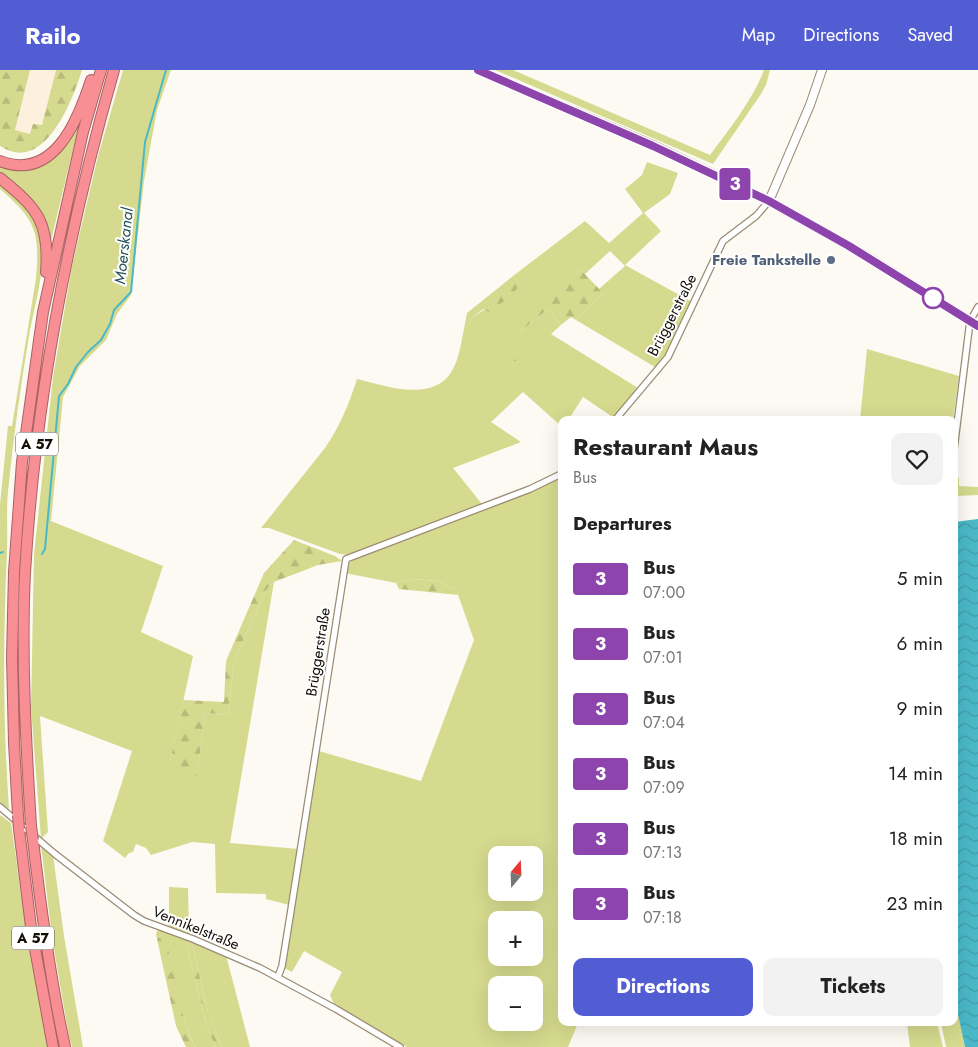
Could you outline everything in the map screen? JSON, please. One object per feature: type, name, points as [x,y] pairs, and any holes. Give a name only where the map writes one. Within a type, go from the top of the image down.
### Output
[{"type":"highway","points":[[0,160],[18,165],[34,163],[46,158],[56,150],[67,136],[77,117],[95,70]]},
{"type":"highway","name":"A 57","points":[[53,1047],[31,928],[19,829],[12,658],[14,572],[22,462],[43,312],[81,142],[101,70]]},
{"type":"highway","name":"A 57","points":[[65,1047],[43,927],[31,826],[26,743],[25,573],[34,463],[63,279],[94,138],[114,70]]},
{"type":"highway","points":[[0,178],[30,205],[43,226],[46,236],[47,253],[43,312]]},
{"type":"main road","points":[[478,70],[653,146],[769,201],[847,245],[978,326]]},
{"type":"main road","points":[[769,201],[810,105],[822,70]]},
{"type":"street","name":"Brüggerstraße","points":[[618,416],[668,356],[723,240],[756,216],[769,201]]},
{"type":"street","points":[[958,417],[970,321],[978,307]]},
{"type":"street","name":"Brüggerstraße","points":[[278,978],[282,966],[346,559],[558,475]]},
{"type":"street","name":"Vennikelstraße","points":[[0,807],[55,854],[134,916],[232,956],[278,978],[336,1009],[400,1047]]},
{"type":"shaded area","points":[[30,70],[56,70],[42,125],[30,134],[15,131]]},
{"type":"green space","points":[[0,70],[30,70],[15,130],[30,134],[33,124],[42,125],[56,70],[82,70],[71,99],[54,131],[43,143],[30,151],[16,152],[0,146]]},
{"type":"green space","points":[[123,70],[171,70],[157,110],[144,181],[131,295],[117,314],[106,340],[80,366],[63,397],[51,521],[163,566],[141,632],[193,656],[170,762],[197,775],[205,713],[228,715],[234,662],[266,590],[274,582],[230,843],[298,849],[289,905],[266,899],[266,894],[216,893],[215,844],[192,842],[151,855],[146,848],[136,844],[133,852],[129,853],[125,858],[103,841],[132,751],[40,716],[48,832],[41,839],[31,707],[34,554],[53,377],[72,266],[98,156]]},
{"type":"green space","points":[[495,70],[513,70],[710,155],[747,103],[764,70],[770,70],[766,85],[761,94],[713,164]]},
{"type":"green space","points":[[81,116],[50,245],[47,231],[0,175],[0,163],[39,163]]},
{"type":"green space","points":[[647,162],[678,173],[670,194],[644,213],[661,231],[625,265],[692,302],[662,361],[655,367],[576,320],[603,293],[599,289],[625,266],[610,251],[585,274],[581,270],[516,335],[548,309],[561,325],[551,334],[638,388],[616,416],[611,416],[583,397],[571,416],[558,416],[558,423],[523,392],[491,422],[521,442],[453,468],[482,504],[349,555],[340,554],[269,528],[261,528],[325,448],[344,415],[357,379],[408,390],[433,387],[444,381],[454,366],[464,329],[467,329],[473,317],[521,285],[513,276],[585,221],[609,243],[643,213],[625,189],[642,175]]},
{"type":"green space","points":[[0,184],[32,216],[40,231],[43,250],[43,261],[30,330],[12,452],[7,499],[4,680],[9,809],[0,803],[0,504],[8,426],[12,426],[36,278],[37,249],[33,228],[28,219],[0,189]]},
{"type":"green space","points":[[581,270],[603,293],[576,320],[571,317],[561,325],[548,309],[516,335],[511,331]]},
{"type":"green space","points":[[513,276],[521,285],[491,313],[483,309],[473,317],[467,329],[464,329],[467,313]]},
{"type":"green space","points":[[522,342],[525,347],[517,361],[511,361],[508,356],[516,343]]},
{"type":"green space","points":[[867,349],[959,376],[954,416],[860,416]]},
{"type":"green space","points":[[958,478],[959,486],[978,487],[978,495],[958,496]]},
{"type":"green space","points":[[558,479],[558,1026],[577,1026],[568,1047],[407,1047],[334,1004],[330,995],[342,972],[304,951],[292,972],[284,968],[319,751],[421,781],[474,640],[456,589],[437,581],[413,579],[396,583],[345,573],[349,563],[359,556]]},
{"type":"green space","points":[[294,540],[335,556],[342,561],[318,565],[274,582],[266,590],[234,662],[228,715],[205,713],[197,776],[169,771],[162,767],[163,763],[170,762],[183,700],[224,702],[226,661],[264,573]]},
{"type":"green space","points":[[413,579],[437,581],[456,589],[458,595],[399,589],[396,583]]},
{"type":"green space","points":[[0,815],[11,823],[26,929],[48,1047],[0,1047]]},
{"type":"green space","points":[[41,845],[53,855],[64,936],[83,1047],[72,1047],[69,1037],[52,937]]},
{"type":"green space","points":[[169,887],[188,888],[189,934],[169,926]]},
{"type":"green space","points":[[161,929],[185,938],[205,1019],[215,1047],[195,1047],[185,1023],[162,934],[157,939],[157,931]]},
{"type":"green space","points":[[162,934],[165,935],[185,1023],[195,1047],[186,1047],[176,1026],[157,939]]},
{"type":"green space","points":[[185,938],[191,940],[209,1016],[222,1047],[215,1047],[205,1019]]},
{"type":"green space","points":[[191,940],[226,955],[250,1047],[222,1047],[209,1016]]},
{"type":"green space","points":[[958,1013],[965,1047],[946,1047],[942,1026],[958,1026]]},
{"type":"green space","points":[[907,1026],[938,1026],[943,1047],[910,1047]]},
{"type":"water","points":[[978,519],[978,1047],[965,1047],[958,1015],[958,522]]},
{"type":"waterway","name":"Moerskanal","points":[[42,554],[45,549],[59,396],[68,384],[76,367],[101,340],[110,324],[114,310],[131,292],[145,142],[166,70]]},
{"type":"bus line","name":"3","points":[[478,70],[653,146],[769,201],[826,232],[978,326]]},
{"type":"place","name":"Freie Tankstelle","points":[[831,260]]}]
